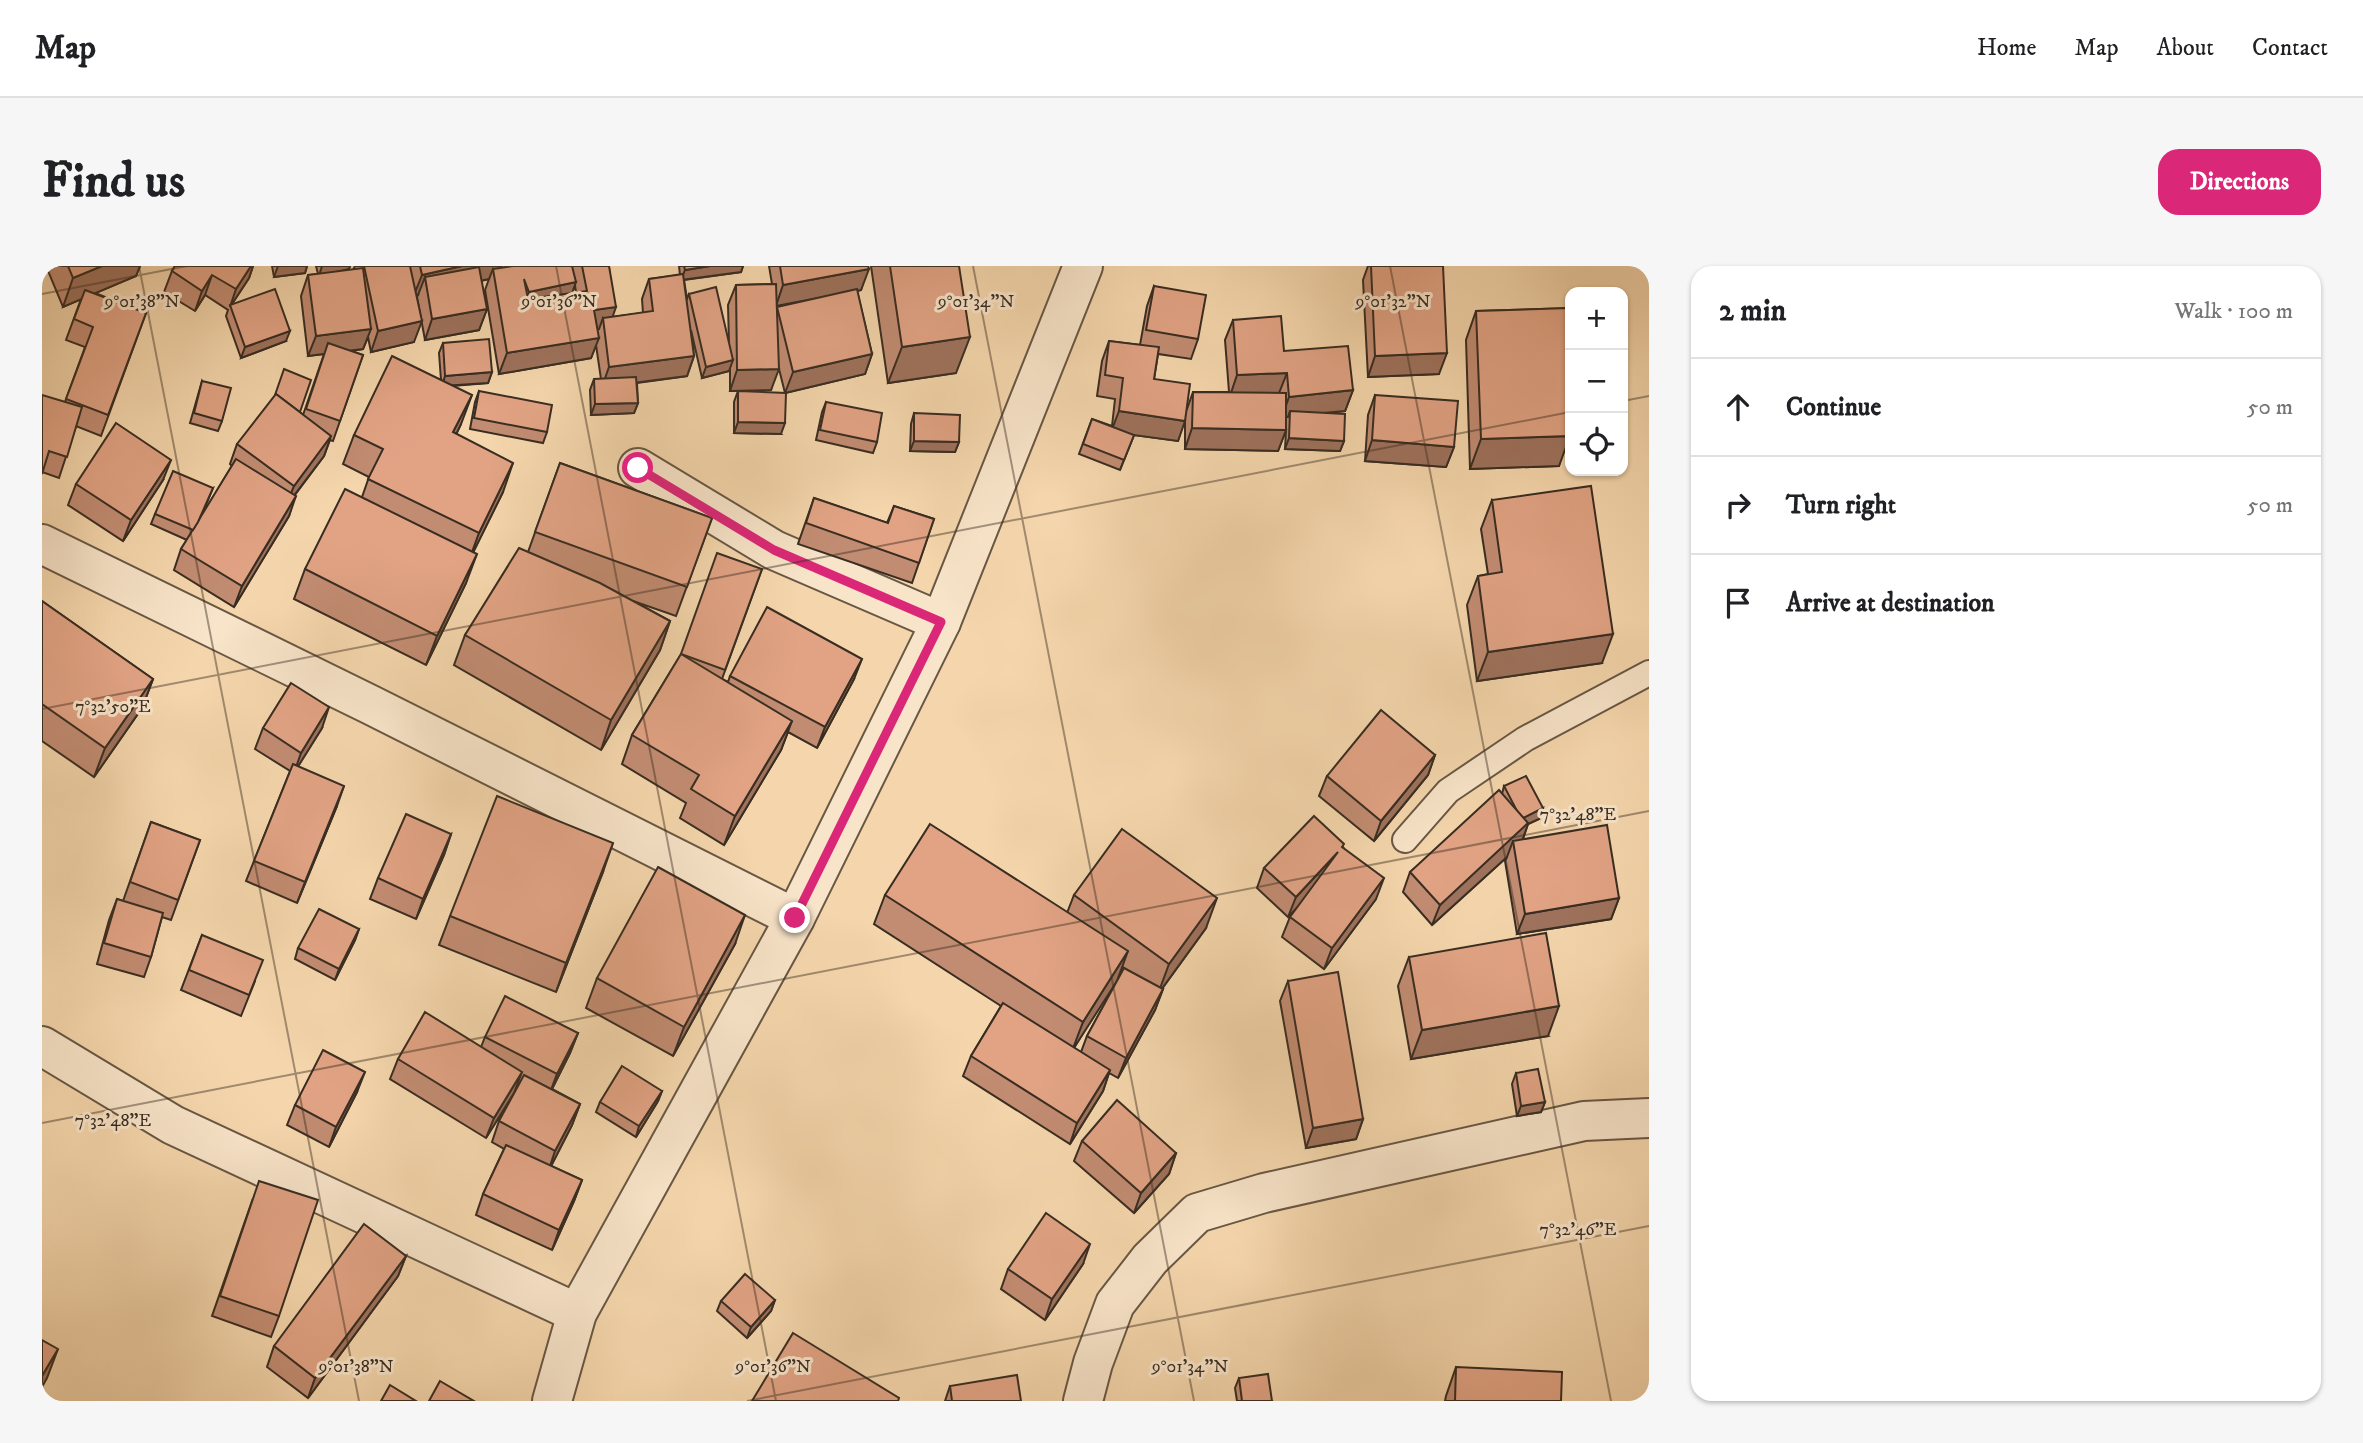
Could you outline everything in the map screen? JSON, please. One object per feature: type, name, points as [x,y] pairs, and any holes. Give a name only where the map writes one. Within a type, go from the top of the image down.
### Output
[{"type":"street","points":[[552,1401],[577,1312],[795,918],[941,622],[1083,266]]},
{"type":"street","points":[[638,468],[774,550],[941,622]]},
{"type":"street","points":[[42,544],[371,705],[795,918]]},
{"type":"street","points":[[42,1046],[173,1125],[577,1312]]},
{"type":"street","points":[[1083,1401],[1093,1363],[1115,1304],[1150,1259],[1197,1213],[1264,1193],[1584,1121],[1649,1118]]},
{"type":"lane","points":[[1405,840],[1448,791],[1525,738],[1649,673]]},
{"type":"building","points":[[68,266],[102,266],[73,278]]},
{"type":"building","points":[[175,266],[251,266],[236,289],[212,275],[202,291],[172,271]]},
{"type":"building","points":[[364,266],[410,266],[422,321],[378,331]]},
{"type":"building","points":[[420,266],[462,266],[422,275]]},
{"type":"building","points":[[513,266],[572,266],[576,282],[529,292],[524,279],[528,299],[587,291],[582,266],[609,266],[616,307],[594,310],[599,338],[507,353],[493,269]]},
{"type":"building","points":[[684,266],[710,266],[685,270]]},
{"type":"building","points":[[780,266],[868,266],[869,269],[783,285]]},
{"type":"building","points":[[890,266],[959,266],[970,337],[902,347]]},
{"type":"building","points":[[1371,266],[1443,266],[1447,353],[1375,356]]},
{"type":"building","points":[[479,267],[487,309],[432,319],[425,277]]},
{"type":"building","points":[[363,268],[371,329],[316,336],[308,275]]},
{"type":"building","points":[[683,274],[694,356],[609,367],[603,318],[653,311],[649,279]]},
{"type":"building","points":[[776,284],[779,369],[737,370],[736,285]]},
{"type":"building","points":[[1154,286],[1206,295],[1198,339],[1146,330]]},
{"type":"building","points":[[716,287],[733,360],[706,367],[689,294]]},
{"type":"building","points":[[275,289],[290,331],[245,347],[230,305]]},
{"type":"building","points":[[857,289],[872,354],[793,372],[777,307]]},
{"type":"building","points":[[85,290],[146,313],[108,415],[66,399],[93,327],[74,319]]},
{"type":"building","points":[[1565,308],[1565,436],[1481,439],[1476,311]]},
{"type":"building","points":[[1281,316],[1284,351],[1348,346],[1353,390],[1289,397],[1287,373],[1237,375],[1233,320]]},
{"type":"building","points":[[489,339],[492,372],[445,376],[443,343]]},
{"type":"building","points":[[1109,341],[1159,347],[1154,379],[1190,384],[1185,421],[1119,411],[1123,378],[1105,375]]},
{"type":"building","points":[[328,343],[363,355],[340,421],[306,409]]},
{"type":"building","points":[[392,356],[472,395],[453,432],[513,463],[479,533],[368,479],[383,449],[354,435]]},
{"type":"building","points":[[284,369],[311,380],[300,412],[275,395]]},
{"type":"building","points":[[636,377],[638,403],[595,404],[594,379]]},
{"type":"building","points":[[202,381],[231,388],[222,421],[194,413]]},
{"type":"building","points":[[479,391],[552,405],[547,432],[474,418]]},
{"type":"building","points":[[738,391],[786,393],[785,423],[738,422]]},
{"type":"building","points":[[1193,392],[1286,393],[1286,430],[1192,428]]},
{"type":"building","points":[[276,394],[331,436],[294,486],[237,444]]},
{"type":"building","points":[[42,395],[82,407],[67,457],[49,451],[42,474]]},
{"type":"building","points":[[1375,395],[1458,401],[1454,447],[1372,440]]},
{"type":"building","points":[[826,402],[882,413],[877,442],[820,430]]},
{"type":"building","points":[[1290,411],[1345,414],[1344,441],[1289,438]]},
{"type":"building","points":[[914,413],[960,415],[959,442],[914,441]]},
{"type":"building","points":[[1092,419],[1134,435],[1124,460],[1083,444]]},
{"type":"building","points":[[116,423],[171,460],[131,520],[76,484]]},
{"type":"building","points":[[236,459],[296,496],[242,586],[181,549]]},
{"type":"building","points":[[560,463],[712,518],[687,587],[535,532]]},
{"type":"building","points":[[173,471],[213,488],[193,530],[155,514]]},
{"type":"building","points":[[1591,486],[1613,634],[1488,652],[1478,576],[1502,572],[1492,500]]},
{"type":"building","points":[[345,489],[477,554],[437,636],[305,569]]},
{"type":"building","points":[[814,498],[888,523],[894,506],[934,519],[919,563],[806,523]]},
{"type":"building","points":[[519,548],[600,583],[670,621],[611,720],[465,635]]},
{"type":"building","points":[[717,553],[762,569],[725,670],[681,654]]},
{"type":"building","points":[[42,601],[153,679],[105,748],[42,704]]},
{"type":"building","points":[[767,607],[862,659],[825,727],[730,676]]},
{"type":"building","points":[[681,654],[792,721],[735,816],[691,789],[699,775],[632,735]]},
{"type":"building","points":[[291,683],[329,707],[301,753],[263,728]]},
{"type":"building","points":[[1381,710],[1435,755],[1381,821],[1327,776]]},
{"type":"building","points":[[293,764],[344,786],[305,882],[254,861]]},
{"type":"building","points":[[1526,776],[1543,808],[1523,818],[1504,786]]},
{"type":"building","points":[[1499,790],[1528,823],[1440,905],[1410,872]]},
{"type":"building","points":[[497,796],[613,843],[566,963],[450,916]]},
{"type":"building","points":[[406,814],[451,834],[423,899],[378,878]]},
{"type":"building","points":[[1314,816],[1344,844],[1342,847],[1384,878],[1332,948],[1290,917],[1338,852],[1296,897],[1264,868]]},
{"type":"building","points":[[151,822],[200,840],[178,900],[130,882]]},
{"type":"building","points":[[930,824],[1128,951],[1083,1022],[885,895]]},
{"type":"building","points":[[1607,825],[1619,898],[1525,914],[1513,841]]},
{"type":"building","points":[[1122,829],[1217,898],[1169,964],[1074,895]]},
{"type":"building","points":[[658,867],[745,915],[684,1027],[597,978]]},
{"type":"building","points":[[117,899],[163,913],[151,957],[104,943]]},
{"type":"building","points":[[319,909],[359,929],[339,969],[298,948]]},
{"type":"building","points":[[1546,933],[1559,1006],[1422,1030],[1409,957]]},
{"type":"building","points":[[202,935],[263,960],[249,995],[189,970]]},
{"type":"building","points":[[1124,968],[1163,989],[1126,1058],[1087,1036]]},
{"type":"building","points":[[1338,972],[1363,1119],[1313,1128],[1288,981]]},
{"type":"building","points":[[505,996],[578,1033],[557,1074],[485,1037]]},
{"type":"building","points":[[1003,1003],[1110,1070],[1077,1123],[971,1056]]},
{"type":"building","points":[[425,1012],[522,1072],[494,1118],[398,1059]]},
{"type":"building","points":[[323,1050],[365,1072],[336,1127],[295,1105]]},
{"type":"building","points":[[622,1066],[662,1091],[639,1126],[600,1102]]},
{"type":"building","points":[[1538,1069],[1545,1102],[1521,1106],[1516,1073]]},
{"type":"building","points":[[524,1075],[580,1104],[555,1151],[499,1121]]},
{"type":"building","points":[[1117,1100],[1176,1153],[1141,1193],[1082,1141]]},
{"type":"building","points":[[506,1145],[582,1180],[559,1230],[483,1194]]},
{"type":"building","points":[[259,1181],[318,1200],[279,1316],[220,1296]]},
{"type":"building","points":[[1046,1213],[1090,1244],[1052,1299],[1008,1269]]},
{"type":"building","points":[[364,1224],[406,1256],[315,1378],[274,1346]]},
{"type":"building","points":[[745,1274],[775,1300],[751,1327],[721,1301]]},
{"type":"building","points":[[793,1333],[899,1398],[898,1401],[752,1401]]},
{"type":"building","points":[[42,1340],[58,1349],[42,1376]]},
{"type":"building","points":[[1456,1367],[1562,1372],[1561,1401],[1455,1401]]},
{"type":"building","points":[[1268,1374],[1272,1401],[1242,1401],[1239,1378]]},
{"type":"building","points":[[1017,1375],[1021,1401],[952,1401],[950,1386]]},
{"type":"building","points":[[440,1381],[474,1401],[429,1401]]},
{"type":"building","points":[[390,1385],[416,1401],[381,1401]]},
{"type":"route","points":[[638,468],[774,550],[941,622],[795,918]]}]
